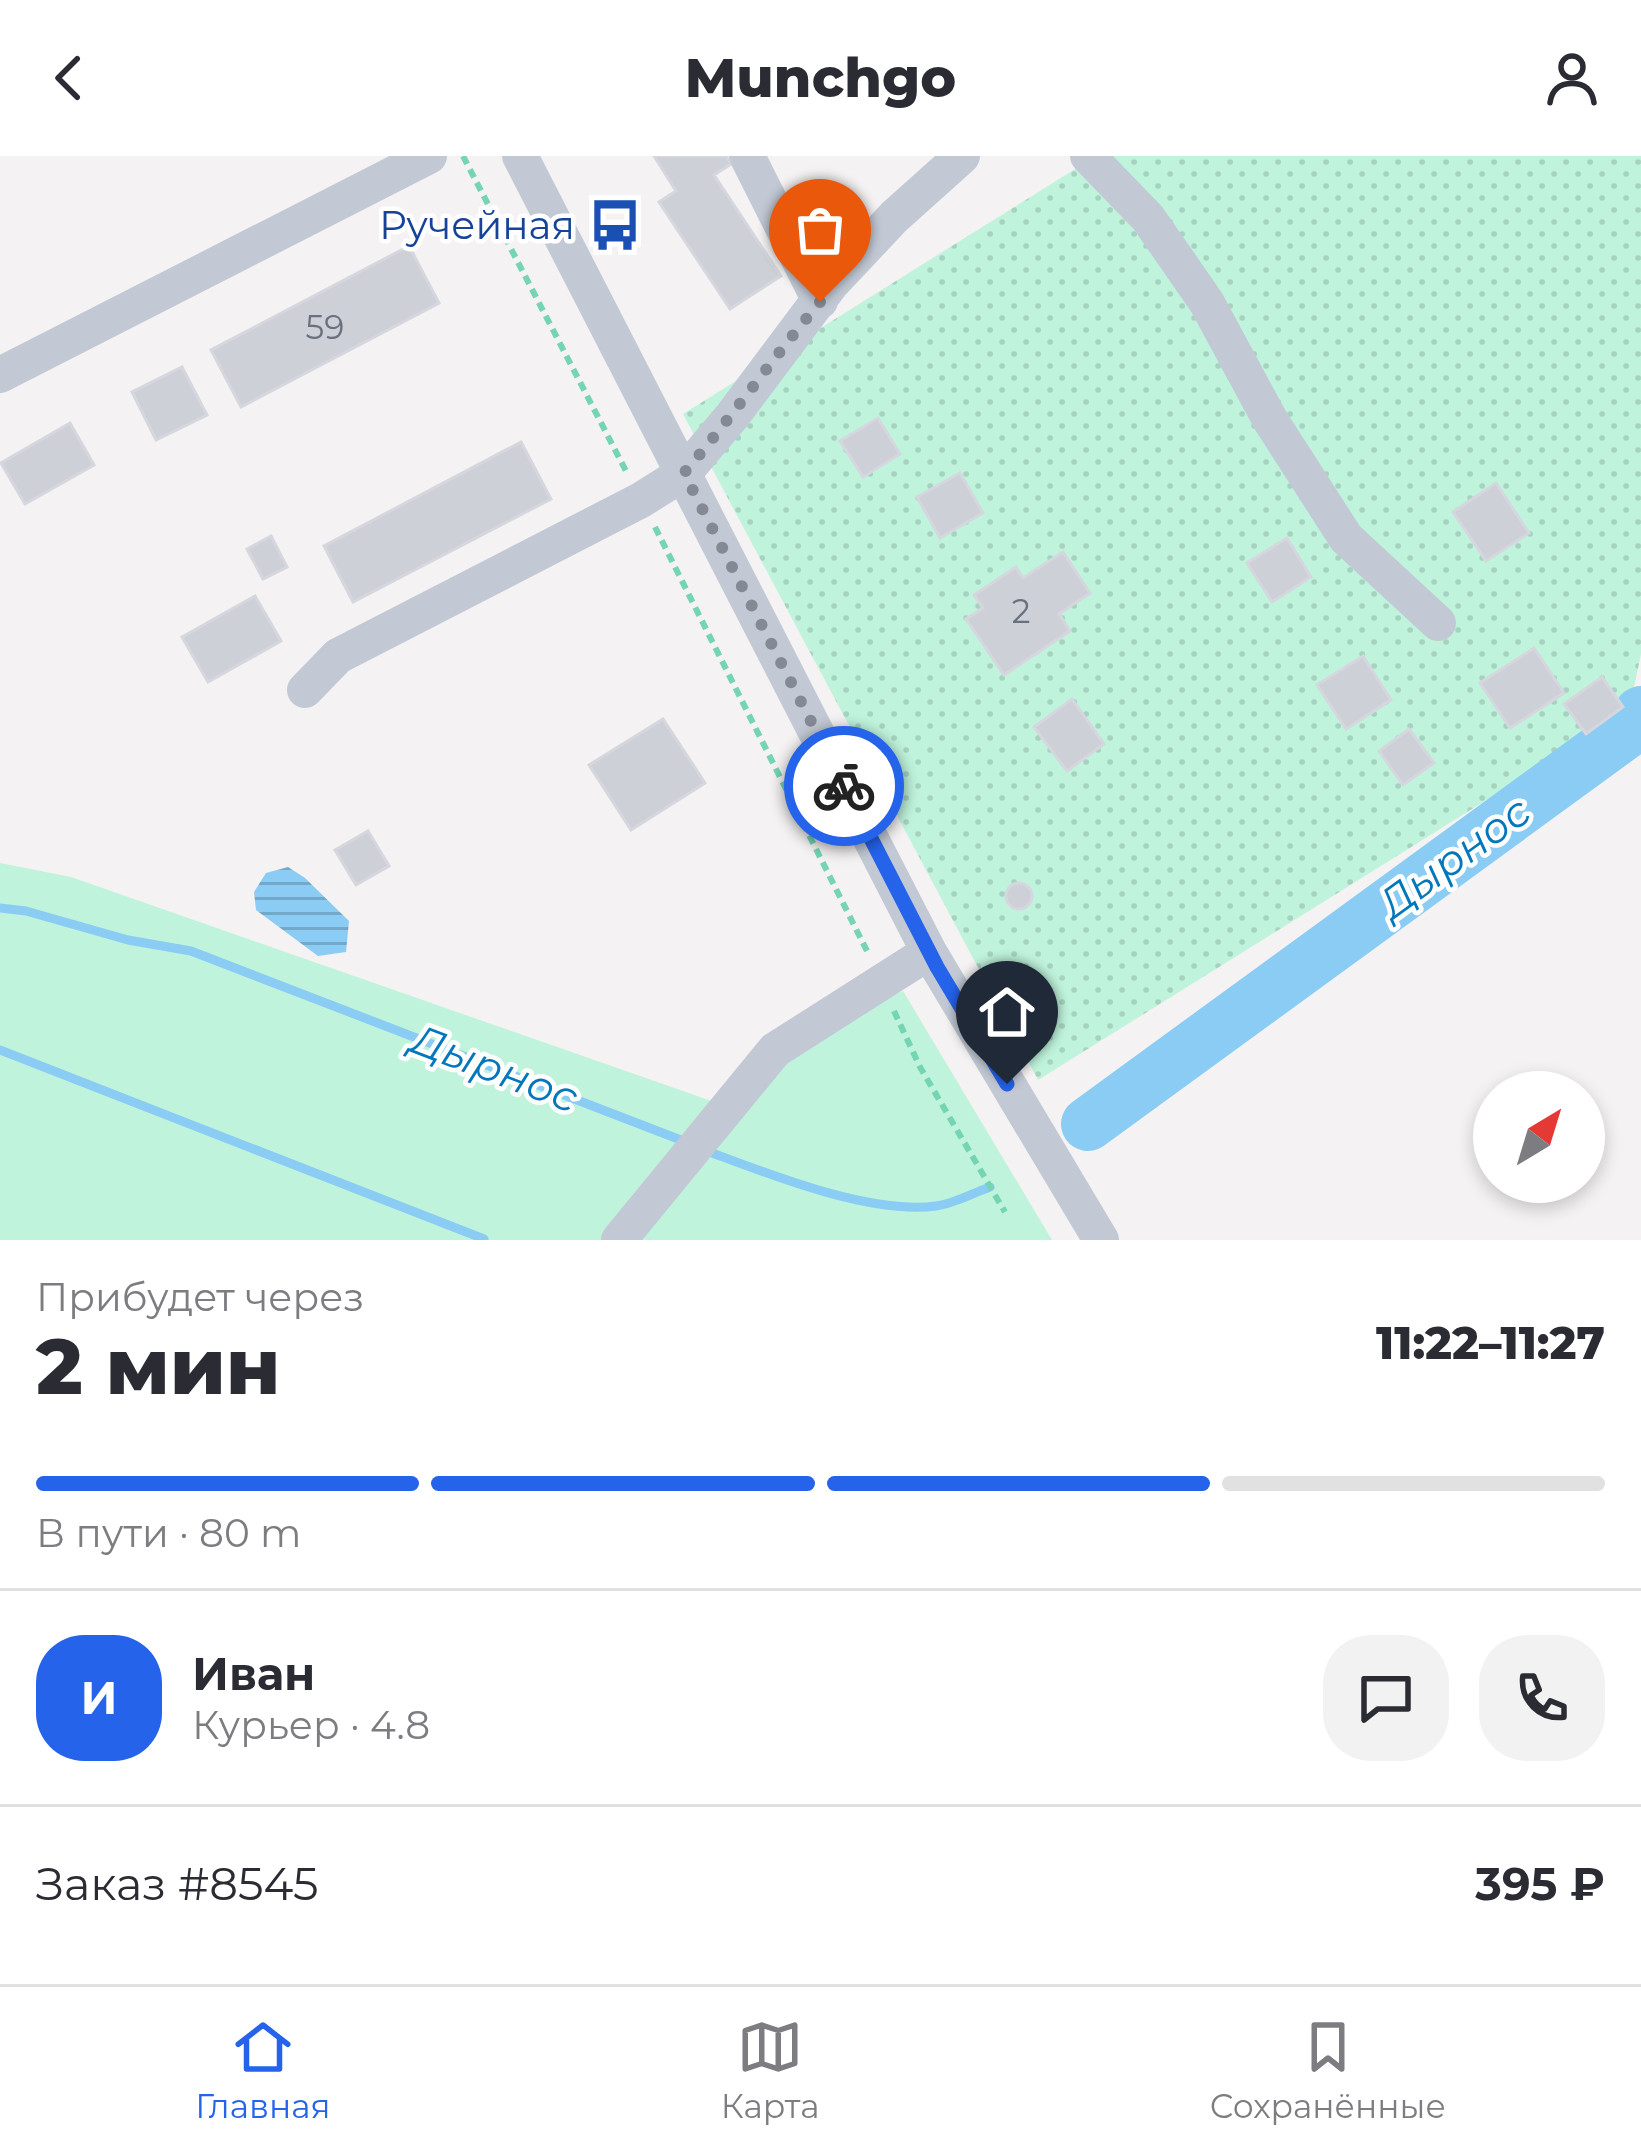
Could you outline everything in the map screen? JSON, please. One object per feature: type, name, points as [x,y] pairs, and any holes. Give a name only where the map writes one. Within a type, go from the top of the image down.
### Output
[{"type":"street","points":[[0,375],[429,156]]},
{"type":"street","points":[[520,156],[929,952],[1101,1240]]},
{"type":"street","points":[[747,156],[820,302]]},
{"type":"street","points":[[304,690],[338,656],[641,500],[684,473],[734,415],[831,284],[894,217],[962,156]]},
{"type":"street","points":[[1088,156],[1148,218],[1207,303],[1269,418],[1346,538],[1438,623]]},
{"type":"street","points":[[619,1240],[775,1049],[929,952]]},
{"type":"path","points":[[463,156],[842,897],[920,1067],[1005,1212]]},
{"type":"green space","points":[[1096,156],[1641,156],[1641,654],[1629,711],[1038,1080],[683,414]]},
{"type":"green space","points":[[0,863],[71,877],[740,1111],[783,1061],[845,1018],[903,991],[1052,1240],[0,1240]]},
{"type":"water","points":[[288,867],[349,921],[346,952],[318,956],[256,910],[254,892],[266,873]]},
{"type":"building","points":[[654,156],[726,156],[731,164],[714,175],[781,276],[730,309],[659,202],[676,191]]},
{"type":"building","points":[[409,246],[439,303],[241,407],[211,350]]},
{"type":"building","points":[[182,367],[207,415],[156,440],[132,392]]},
{"type":"building","points":[[878,418],[900,454],[863,477],[840,441]]},
{"type":"building","points":[[70,423],[94,465],[25,504],[1,463]]},
{"type":"building","points":[[521,442],[551,499],[353,602],[324,546]]},
{"type":"building","points":[[960,473],[983,513],[940,538],[917,497]]},
{"type":"building","points":[[1496,483],[1529,533],[1486,561],[1453,512]]},
{"type":"building","points":[[271,536],[287,567],[263,579],[247,549]]},
{"type":"building","points":[[1287,538],[1311,577],[1272,602],[1247,563]]},
{"type":"building","points":[[1063,552],[1090,593],[1059,614],[1070,631],[1004,675],[966,619],[983,608],[974,595],[1016,567],[1023,578]]},
{"type":"building","points":[[255,596],[281,641],[208,682],[182,637]]},
{"type":"building","points":[[1534,648],[1564,693],[1510,728],[1480,683]]},
{"type":"building","points":[[1363,656],[1391,700],[1346,729],[1317,685]]},
{"type":"building","points":[[1602,677],[1623,707],[1586,734],[1564,704]]},
{"type":"building","points":[[1072,699],[1104,744],[1067,771],[1034,727]]},
{"type":"building","points":[[663,719],[705,783],[631,830],[589,765]]},
{"type":"building","points":[[1409,729],[1434,763],[1403,785],[1379,751]]},
{"type":"building","points":[[368,831],[389,866],[356,885],[335,850]]},
{"type":"building","points":[[1019,883],[1032,896],[1019,909],[1006,896]]},
{"type":"waterway","name":"Дырнос","points":[[1088,1124],[1634,726],[1641,713]]},
{"type":"waterway","name":"Дырнос","points":[[0,908],[191,951],[686,1142]]},
{"type":"waterway","points":[[0,1050],[484,1239]]},
{"type":"waterway","name":"Дырнос","points":[[707,1151],[820,1190],[881,1204],[936,1206],[990,1187]]},
{"type":"way so far","points":[[820,302],[684,473],[844,786]]},
{"type":"place","name":"Ручейная","points":[[615,225]]},
{"type":"route","points":[[844,786],[937,967],[1007,1084]]}]
